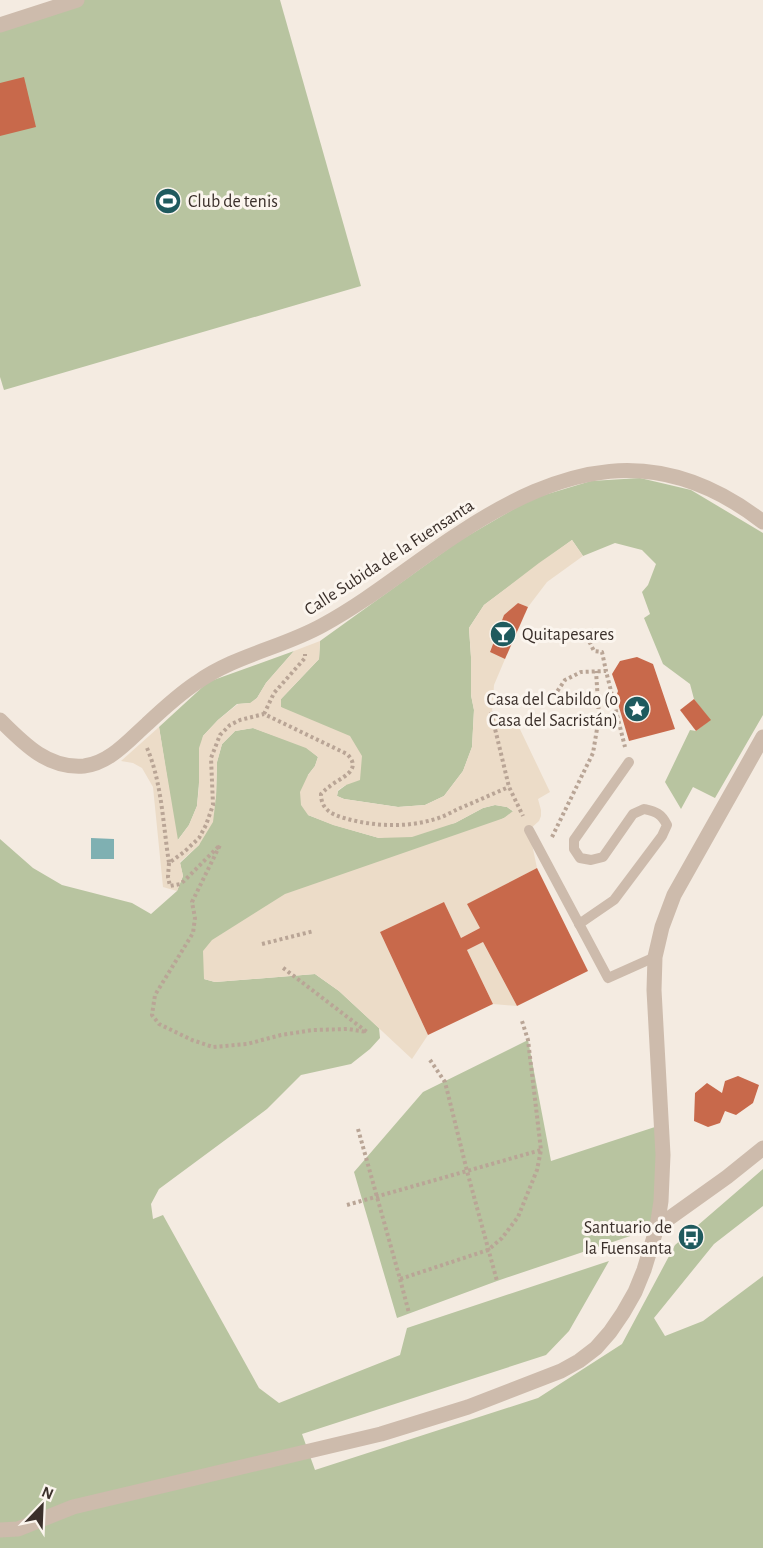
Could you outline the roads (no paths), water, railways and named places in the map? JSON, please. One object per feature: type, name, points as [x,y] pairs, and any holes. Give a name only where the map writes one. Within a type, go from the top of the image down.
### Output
[{"type":"street","points":[[0,25],[77,0]]},
{"type":"street","name":"Calle Subida de la Fuensanta","points":[[0,720],[28,747],[47,760],[66,765],[83,766],[97,763],[115,753],[175,698],[208,674],[322,626],[459,533],[542,488],[566,479],[619,470],[651,471],[679,478],[729,499],[763,522]]},
{"type":"street","points":[[0,1530],[18,1529],[73,1507],[381,1434],[468,1407],[561,1371],[596,1348],[623,1313],[644,1270],[657,1227],[662,1190],[663,1155],[654,990],[655,957],[662,927],[674,895],[763,737]]},
{"type":"street","points":[[657,1227],[763,1148]]},
{"type":"lane","points":[[579,924],[614,900],[662,836],[667,825],[663,817],[656,812],[644,809],[633,814],[603,857],[591,860],[580,858],[574,849],[574,840],[629,762]]},
{"type":"lane","points":[[529,830],[608,978],[655,957]]},
{"type":"water","points":[[91,838],[114,839],[114,859],[91,859]]},
{"type":"place","name":"Club de tenis","points":[[168,201]]},
{"type":"place","name":"Quitapesares","points":[[503,634]]},
{"type":"place","name":"Casa del Cabildo (o Casa del Sacristán)","points":[[637,709]]},
{"type":"place","name":"Santuario de la Fuensanta","points":[[691,1237]]}]
